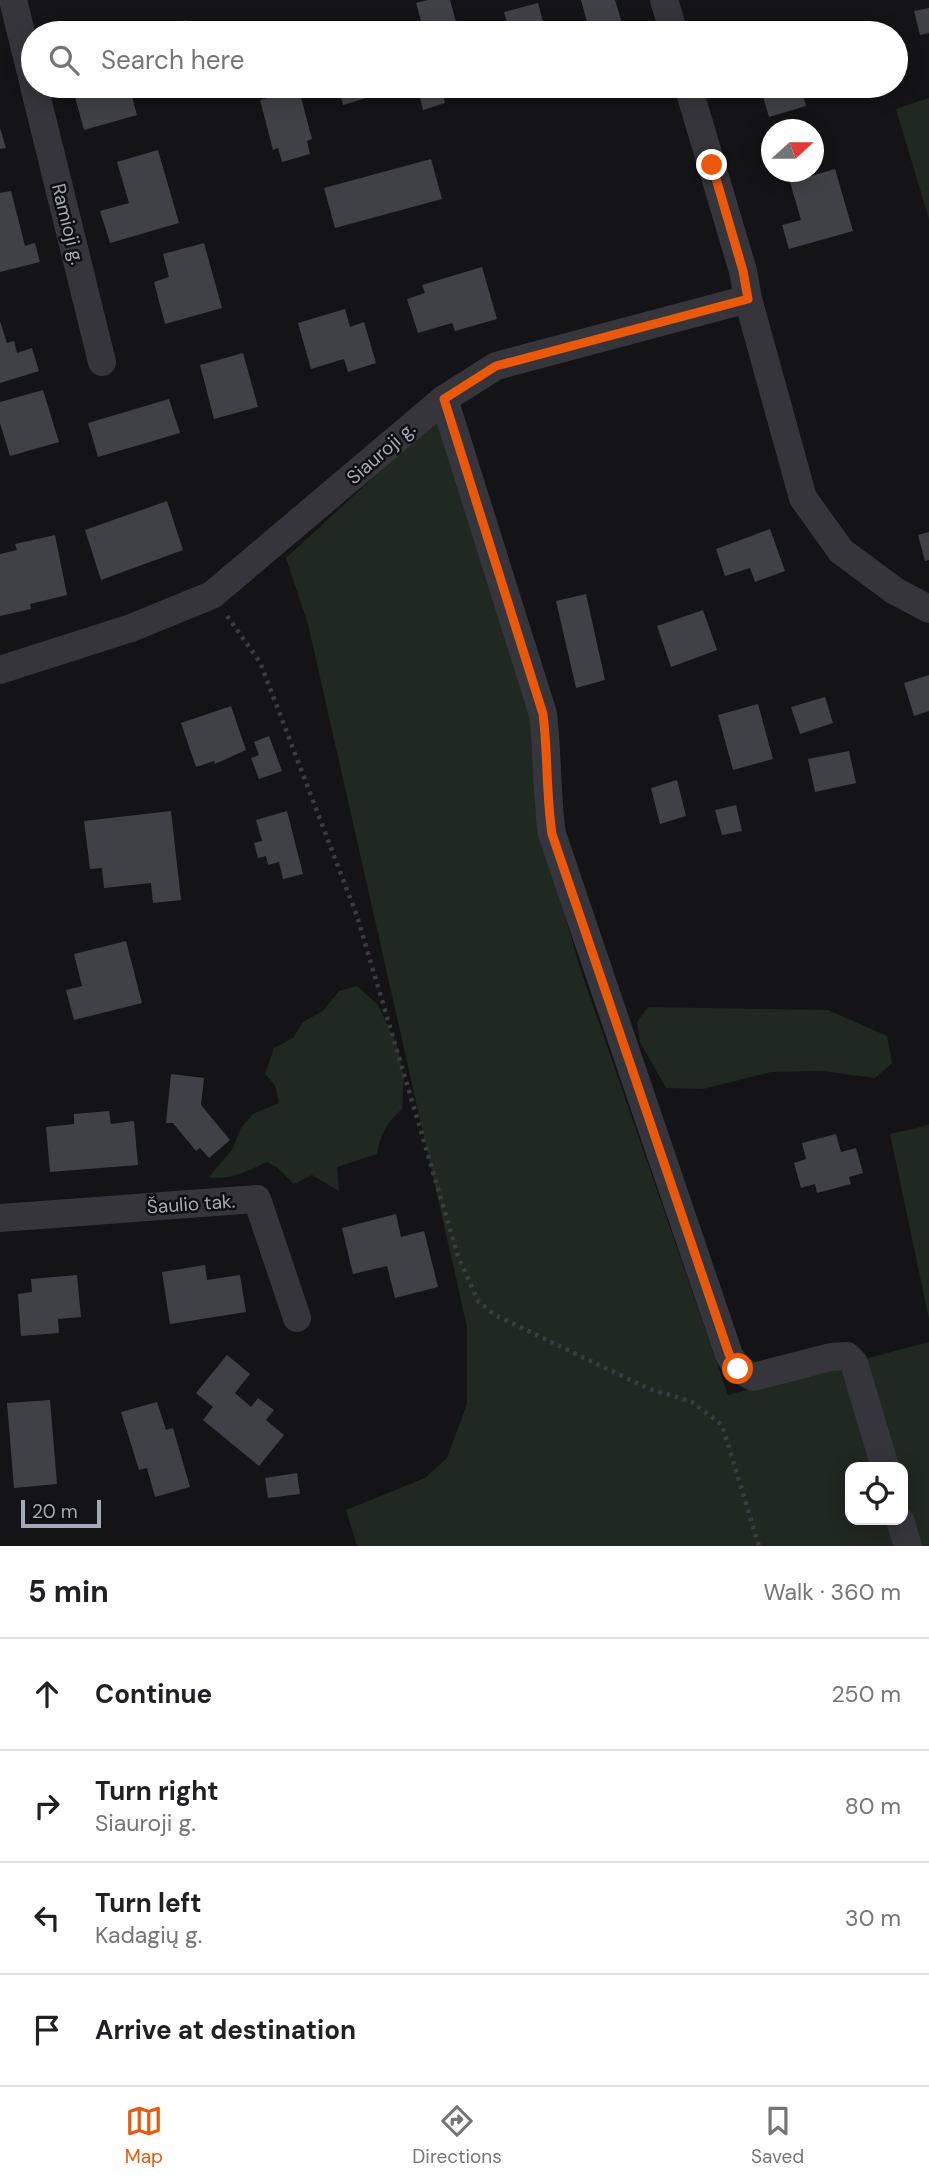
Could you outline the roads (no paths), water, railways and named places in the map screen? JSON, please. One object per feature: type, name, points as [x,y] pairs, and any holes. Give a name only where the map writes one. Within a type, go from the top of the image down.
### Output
[{"type":"street","name":"Ramioji g.","points":[[13,0],[21,32]]},
{"type":"street","points":[[664,0],[670,21]]},
{"type":"street","name":"Ramioji g.","points":[[37,98],[102,362]]},
{"type":"street","points":[[692,98],[743,271],[748,299],[803,498],[841,551],[895,591],[929,609]]},
{"type":"street","name":"Siauroji g.","points":[[0,670],[131,628],[212,596],[444,399],[496,366],[748,299]]},
{"type":"street","points":[[444,399],[543,714],[552,834],[729,1354],[738,1369],[753,1377],[831,1357],[847,1356],[854,1363],[884,1462]]},
{"type":"street","name":"Šaulio tak.","points":[[0,1218],[257,1199],[297,1318]]},
{"type":"street","points":[[902,1525],[908,1546]]}]
